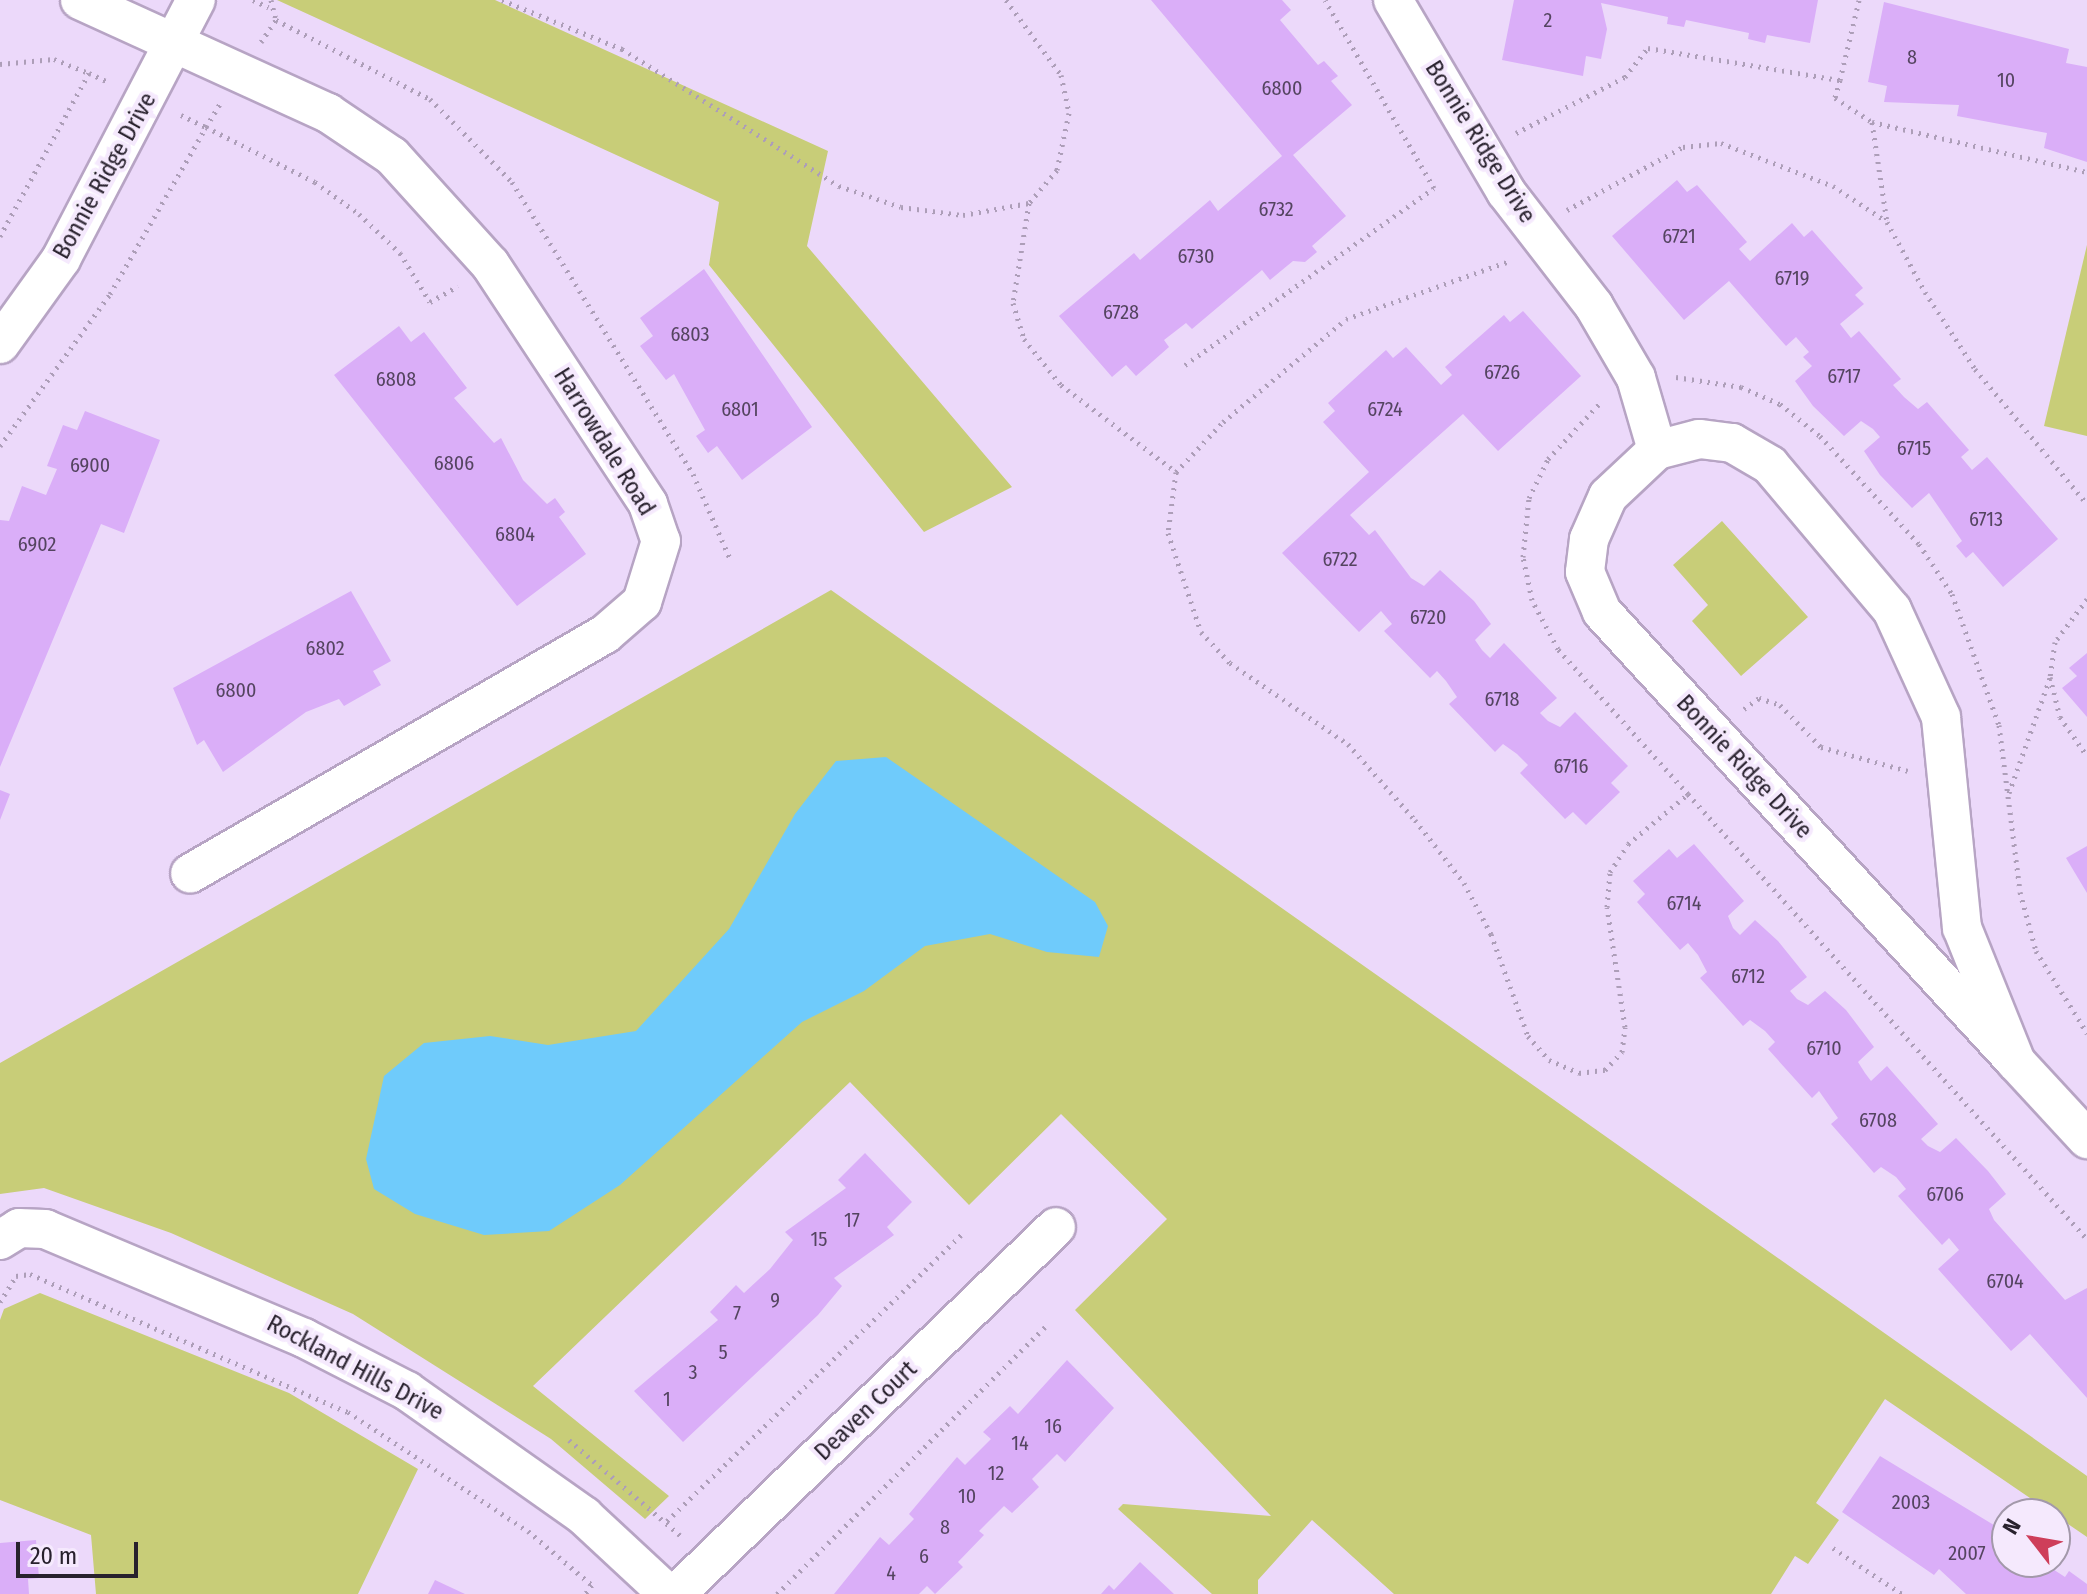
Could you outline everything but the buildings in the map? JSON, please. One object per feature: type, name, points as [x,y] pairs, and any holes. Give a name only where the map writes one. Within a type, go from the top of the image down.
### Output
[{"type":"street","name":"Harrowdale Road","points":[[80,0],[178,41],[328,113],[392,156],[440,203],[490,264],[648,504],[661,541],[642,602],[605,634],[190,874]]},
{"type":"street","name":"Bonnie Ridge Drive","points":[[0,344],[61,259],[178,41],[196,0]]},
{"type":"street","name":"Bonnie Ridge Drive","points":[[1393,0],[1506,192],[1554,230],[1636,378],[1657,450]]},
{"type":"street","name":"Bonnie Ridge Drive","points":[[2016,1062],[1962,928],[1941,717],[1892,610],[1770,465],[1732,443],[1699,439],[1657,450],[1608,496],[1589,539],[1585,572],[1602,612],[2016,1062],[2087,1139]]},
{"type":"street","name":"Deaven Court","points":[[676,1594],[1056,1227]]},
{"type":"street","name":"Rockland Hills Drive","points":[[0,1240],[19,1228],[45,1229],[290,1331],[407,1391],[551,1490],[668,1594]]},
{"type":"path","points":[[253,0],[268,7]]},
{"type":"path","points":[[502,0],[622,49],[839,186],[901,207],[963,215],[1029,203]]},
{"type":"path","points":[[1006,0],[1061,75],[1069,113],[1057,170],[1029,203],[1013,303],[1024,339],[1061,385],[1176,472]]},
{"type":"path","points":[[1185,365],[1434,188],[1325,0]]},
{"type":"path","points":[[1859,0],[1835,98],[1872,122],[2087,172]]},
{"type":"path","points":[[1511,136],[1625,77],[1648,48],[1840,80]]},
{"type":"path","points":[[0,64],[54,59],[89,73],[0,236]]},
{"type":"path","points":[[1872,122],[1887,222],[1975,369],[2087,504]]},
{"type":"path","points":[[0,446],[110,294],[206,127],[315,182],[359,214],[400,253],[430,302],[464,282],[472,295]]},
{"type":"path","points":[[1688,794],[1628,844],[1610,872],[1622,1052],[1605,1070],[1579,1073],[1549,1060],[1528,1036],[1491,934],[1464,883],[1415,820],[1348,744],[1230,663],[1201,632],[1168,533],[1176,472],[1223,422],[1346,319],[1554,230],[1683,147],[1721,143],[1833,186],[1887,222]]},
{"type":"path","points":[[2087,1033],[2036,951],[2008,796],[1999,725],[1976,651],[1919,544],[1820,436],[1780,404],[1692,376],[1636,378],[1586,413],[1548,459],[1529,498],[1523,557],[1532,600],[1558,649],[2087,1239]]},
{"type":"path","points":[[2008,796],[2050,677],[2055,642],[2087,599]]},
{"type":"path","points":[[2050,677],[2060,717],[2087,756]]},
{"type":"path","points":[[1730,718],[1759,698],[1780,705],[1821,747],[1919,772]]},
{"type":"path","points":[[667,1521],[963,1233]]},
{"type":"path","points":[[0,1302],[16,1276],[30,1274],[255,1366],[439,1467],[592,1585],[599,1594]]},
{"type":"path","points":[[777,1594],[1048,1324]]},
{"type":"path","points":[[569,1440],[667,1521],[707,1563]]},
{"type":"path","points":[[1833,1548],[1902,1594]]},
{"type":"path","points":[[585,1594],[592,1585]]},
{"type":"green space","points":[[277,0],[495,0],[828,151],[807,246],[1012,487],[924,532],[709,265],[719,202]]},
{"type":"green space","points":[[2087,245],[2087,436],[2044,426]]},
{"type":"green space","points":[[1722,521],[1808,617],[1741,676],[1692,621],[1708,605],[1673,565]]},
{"type":"green space","points":[[831,590],[2087,1476],[2087,1537],[2071,1526],[2071,1498],[2030,1498],[1885,1399],[1816,1503],[1839,1520],[1808,1564],[1795,1556],[1771,1594],[1394,1594],[1312,1520],[1258,1580],[1258,1594],[1212,1594],[1118,1509],[1123,1504],[1271,1516],[1075,1310],[1167,1219],[1061,1114],[969,1205],[850,1082],[533,1386],[669,1496],[645,1519],[551,1439],[353,1314],[171,1233],[44,1188],[0,1194],[0,1063]]},
{"type":"green space","points":[[40,1293],[289,1393],[418,1469],[358,1594],[96,1594],[91,1535],[0,1500],[0,1320],[4,1309]]},
{"type":"water","points":[[886,757],[1095,902],[1108,926],[1099,957],[1047,952],[990,934],[925,946],[864,991],[802,1022],[620,1185],[549,1231],[484,1235],[415,1214],[374,1189],[366,1159],[384,1076],[424,1043],[490,1036],[548,1045],[636,1031],[729,929],[795,814],[836,761]]}]
